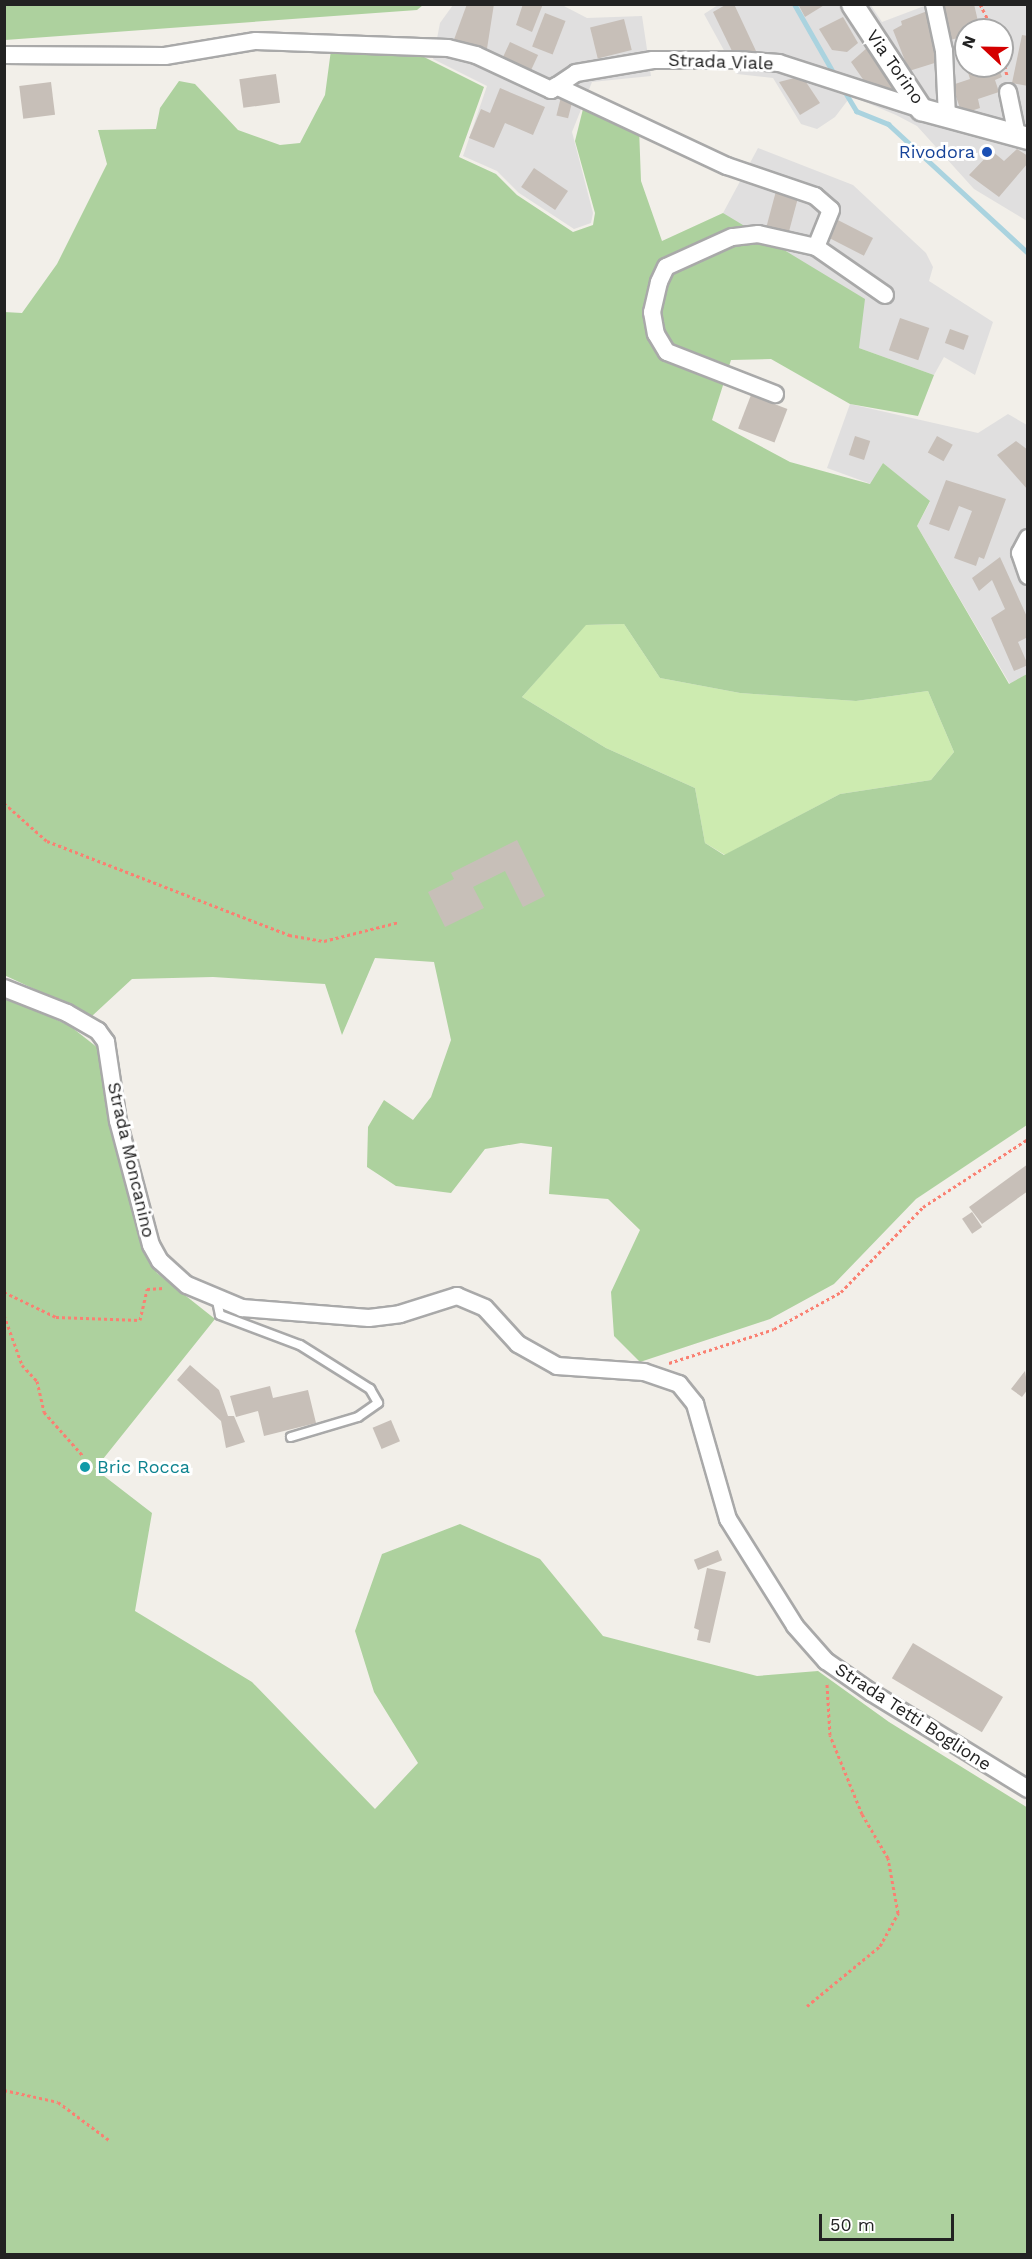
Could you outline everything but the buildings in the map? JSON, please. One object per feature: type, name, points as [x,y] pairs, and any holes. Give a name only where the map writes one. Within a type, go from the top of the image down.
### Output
[{"type":"street","name":"Via Torino","points":[[852,4],[921,109],[947,118],[1022,136]]},
{"type":"street","points":[[934,4],[944,51],[947,118]]},
{"type":"street","points":[[4,55],[165,56],[255,41],[448,48],[476,55],[551,90],[556,86],[727,166],[815,196],[831,210],[816,247]]},
{"type":"street","name":"Strada Viale","points":[[556,86],[576,73],[653,60],[779,63],[921,109]]},
{"type":"street","points":[[1008,92],[1022,136]]},
{"type":"street","points":[[775,394],[667,352],[656,334],[652,312],[659,282],[666,267],[732,237],[758,234],[816,247],[885,295]]},
{"type":"street","points":[[1028,538],[1020,553],[1028,576]]},
{"type":"street","name":"Strada Moncanino","points":[[4,988],[67,1012],[98,1031],[106,1042],[118,1121],[151,1245],[160,1261],[187,1285],[217,1301],[242,1308],[369,1318],[400,1314],[458,1296],[485,1308],[518,1344],[557,1366],[644,1372]]},
{"type":"street","name":"Strada Tetti Boglione","points":[[644,1372],[669,1379],[689,1393],[728,1519],[771,1591],[826,1661],[1028,1789]]},
{"type":"lane","points":[[217,1301],[220,1315],[300,1345],[370,1389],[378,1402],[358,1417],[291,1437]]},
{"type":"path","points":[[980,4],[987,18]]},
{"type":"path","points":[[1006,78],[1008,92]]},
{"type":"path","points":[[4,804],[47,841],[289,935],[324,941],[399,922]]},
{"type":"path","points":[[644,1372],[774,1329],[841,1292],[923,1208],[1028,1139]]},
{"type":"path","points":[[4,1292],[56,1317],[140,1320],[147,1289],[187,1285]]},
{"type":"path","points":[[4,1315],[22,1365],[38,1381],[44,1412],[83,1456]]},
{"type":"path","points":[[807,2006],[880,1946],[898,1913],[888,1858],[862,1814],[830,1735],[826,1661]]},
{"type":"path","points":[[4,2090],[58,2102],[109,2140]]},
{"type":"shaded area","points":[[870,4],[882,22],[927,5],[1027,5],[1027,221],[974,189],[917,126],[896,115],[851,96],[835,117],[817,129],[801,124],[773,78],[737,74],[704,14],[718,5]]},
{"type":"shaded area","points":[[453,5],[562,5],[587,18],[642,16],[651,76],[592,82],[572,132],[593,213],[591,223],[574,229],[519,193],[497,171],[463,156],[487,86],[433,59],[440,23]]},
{"type":"shaded area","points":[[758,148],[853,185],[926,253],[933,267],[929,281],[993,322],[975,375],[944,357],[934,375],[859,348],[723,213]]},
{"type":"shaded area","points":[[850,404],[978,433],[1008,414],[1027,425],[1027,674],[1010,684],[917,526],[930,502],[883,463],[871,484],[827,468]]},
{"type":"green space","points":[[5,4],[423,5],[417,10],[5,40]]},
{"type":"green space","points":[[331,50],[418,54],[484,87],[459,157],[496,174],[517,195],[573,232],[593,225],[595,213],[575,141],[584,105],[639,128],[641,181],[662,241],[723,213],[865,299],[859,348],[934,375],[918,416],[850,404],[771,359],[731,360],[712,420],[790,462],[870,484],[883,463],[930,501],[917,526],[1009,684],[1027,674],[1027,1125],[916,1199],[834,1284],[770,1319],[640,1362],[614,1336],[611,1292],[640,1230],[608,1199],[549,1194],[552,1147],[521,1143],[485,1149],[451,1193],[396,1186],[367,1167],[368,1127],[384,1100],[413,1120],[431,1097],[451,1040],[434,962],[375,958],[342,1035],[325,984],[213,977],[132,979],[92,1016],[4,975],[4,312],[22,313],[57,264],[107,164],[98,130],[156,129],[160,108],[179,81],[195,84],[238,130],[280,145],[300,143],[325,95]],"holes":[[[624,624],[660,678],[740,693],[856,701],[928,691],[954,752],[931,780],[840,794],[724,855],[705,843],[695,788],[606,748],[522,697],[586,625]]]},
{"type":"green space","points":[[624,624],[660,678],[740,693],[856,701],[928,691],[954,752],[931,780],[840,794],[725,855],[705,843],[695,788],[606,748],[522,697],[585,625]]},
{"type":"green space","points":[[5,996],[70,1026],[98,1048],[140,1242],[157,1273],[215,1319],[95,1469],[152,1513],[135,1611],[252,1682],[375,1809],[418,1763],[374,1692],[355,1631],[382,1554],[460,1524],[540,1559],[603,1636],[757,1676],[818,1671],[889,1722],[1028,1808],[1027,2254],[5,2254]]},
{"type":"waterway","points":[[794,4],[835,76]]},
{"type":"waterway","points":[[843,89],[856,111],[888,124],[1028,253]]},
{"type":"place","name":"Rivodora","points":[[987,152]]},
{"type":"place","name":"Bric Rocca","points":[[85,1467]]}]
